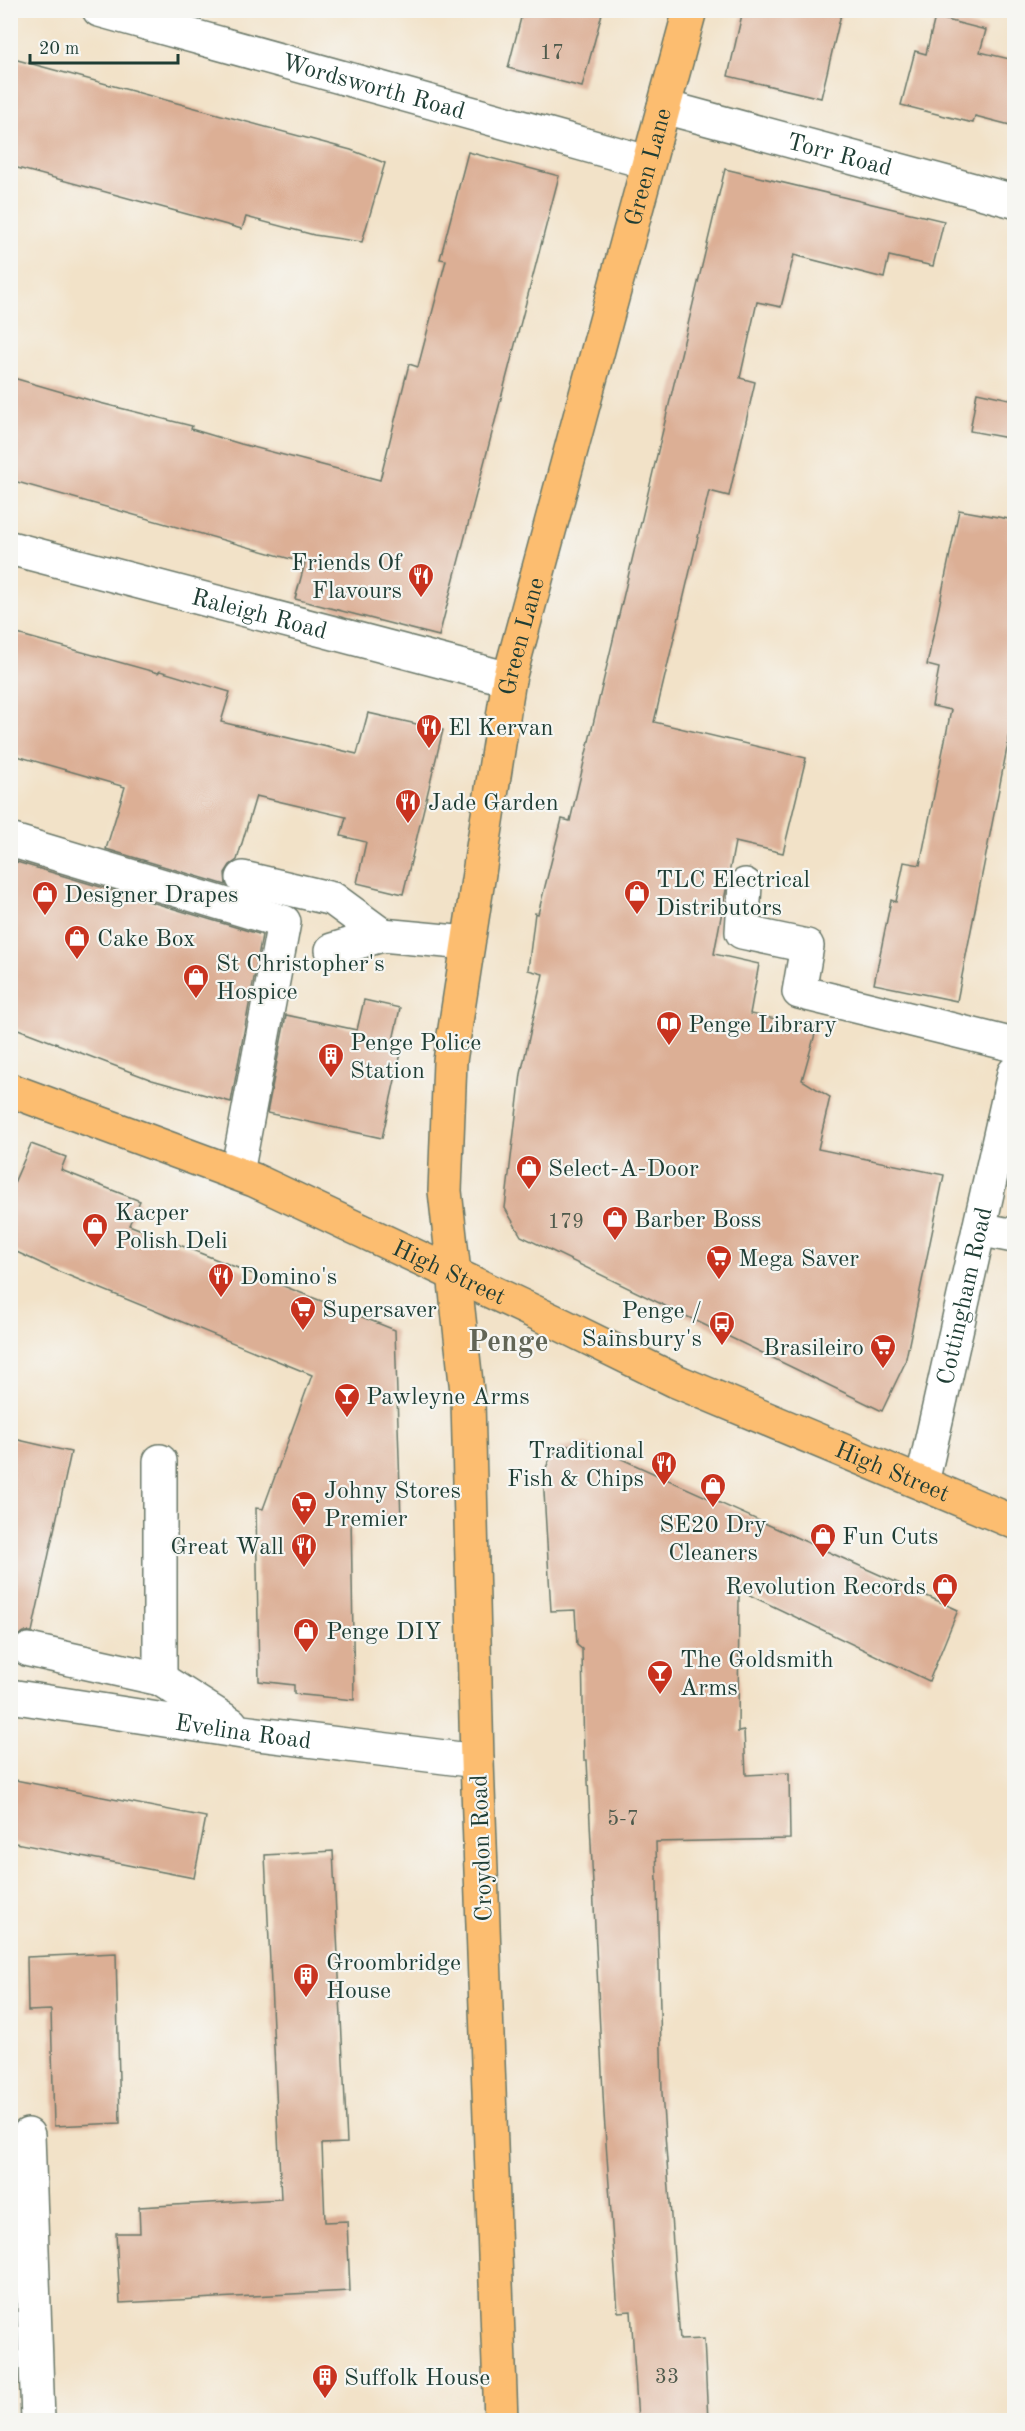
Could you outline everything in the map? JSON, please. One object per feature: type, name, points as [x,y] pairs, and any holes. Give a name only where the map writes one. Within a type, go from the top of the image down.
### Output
[{"type":"main road","name":"Green Lane","points":[[456,1276],[445,1191],[450,1061],[509,679],[647,162],[690,10]]},
{"type":"main road","name":"High Street","points":[[10,1090],[237,1173],[676,1381],[1014,1522]]},
{"type":"main road","name":"Croydon Road","points":[[456,1276],[468,1401],[477,1761],[501,2421]]},
{"type":"street","name":"Wordsworth Road","points":[[99,10],[647,162]]},
{"type":"street","name":"Torr Road","points":[[664,107],[1014,201]]},
{"type":"street","name":"Raleigh Road","points":[[10,548],[509,679]]},
{"type":"street","points":[[10,840],[284,922],[237,1173]]},
{"type":"street","points":[[243,878],[286,875],[333,899],[382,935]]},
{"type":"street","points":[[745,885],[742,932],[807,946],[800,992],[1014,1045]]},
{"type":"street","points":[[332,950],[382,935],[467,943]]},
{"type":"street","name":"Cottingham Road","points":[[921,1483],[1014,1073]]},
{"type":"street","points":[[979,1229],[1014,1236]]},
{"type":"street","points":[[160,1461],[160,1679]]},
{"type":"street","points":[[28,1650],[160,1679],[242,1732]]},
{"type":"street","name":"Evelina Road","points":[[10,1696],[242,1732],[477,1761]]},
{"type":"street","points":[[28,2135],[38,2421]]},
{"type":"building","points":[[523,10],[603,10],[582,87],[508,68]]},
{"type":"building","points":[[743,10],[842,10],[821,98],[728,76]]},
{"type":"building","points":[[935,17],[986,30],[980,52],[1014,60],[1014,126],[975,116],[973,123],[901,105],[915,51],[926,54]]},
{"type":"building","points":[[10,58],[351,150],[385,163],[362,242],[314,235],[246,217],[242,229],[10,166]]},
{"type":"building","points":[[468,152],[559,176],[439,636],[295,599],[305,563],[10,480],[10,377],[192,426],[191,429],[241,444],[380,480],[409,364],[418,367],[446,260],[440,259]]},
{"type":"building","points":[[725,169],[944,221],[933,266],[889,256],[884,278],[794,255],[781,307],[757,302],[740,378],[755,382],[729,496],[709,491],[654,722],[806,758],[783,853],[735,842],[714,954],[759,964],[750,1014],[817,1027],[802,1080],[830,1097],[818,1149],[944,1175],[905,1363],[882,1411],[521,1236],[505,1208],[521,1074],[543,974],[528,970],[535,913],[538,914],[562,819],[570,821]]},
{"type":"building","points":[[977,392],[1014,400],[1014,439],[970,431]]},
{"type":"building","points":[[959,510],[1014,520],[1014,713],[957,1001],[874,984],[891,900],[896,902],[904,862],[920,865],[951,710],[932,706],[939,668],[927,665]]},
{"type":"building","points":[[10,632],[158,673],[160,671],[230,692],[221,722],[357,754],[368,713],[443,730],[403,894],[357,883],[366,842],[341,836],[346,817],[256,796],[237,860],[225,873],[226,885],[106,849],[125,787],[10,754]]},
{"type":"building","points":[[10,860],[262,935],[231,1102],[152,1080],[10,1026]]},
{"type":"building","name":"Penge Police Station","points":[[364,1000],[400,1008],[391,1050],[401,1053],[382,1138],[267,1113],[286,1015],[357,1030]]},
{"type":"building","points":[[31,1144],[66,1157],[61,1170],[140,1201],[129,1225],[395,1330],[401,1521],[351,1516],[354,1700],[294,1694],[294,1685],[259,1681],[256,1508],[263,1509],[312,1375],[60,1272],[10,1249],[10,1192]]},
{"type":"building","points":[[10,1438],[71,1452],[32,1632],[24,1632],[16,1637],[11,1650]]},
{"type":"building","points":[[586,1443],[958,1610],[929,1681],[739,1590],[738,1732],[744,1731],[746,1775],[789,1773],[790,1839],[656,1842],[662,2093],[680,2340],[704,2339],[708,2421],[638,2421],[631,2311],[618,2312],[604,2114],[587,1760],[584,1760],[582,1649],[577,1645],[575,1610],[551,1611],[543,1475],[551,1456],[561,1447]]},
{"type":"building","points":[[10,1779],[206,1817],[194,1878],[10,1842]]},
{"type":"building","points":[[333,1851],[347,2143],[322,2144],[325,2222],[347,2221],[350,2291],[120,2303],[116,2233],[140,2233],[139,2207],[281,2199],[265,1855]]},
{"type":"building","points":[[116,1953],[120,2123],[54,2126],[51,2010],[28,2011],[27,1957]]},
{"type":"place","name":"Friends Of Flavours","points":[[421,599]]},
{"type":"place","name":"El Kervan","points":[[429,750]]},
{"type":"place","name":"Jade Garden","points":[[408,825]]},
{"type":"place","name":"TLC Electrical Distributors","points":[[637,916]]},
{"type":"place","name":"Designer Drapes","points":[[45,917]]},
{"type":"place","name":"Cake Box","points":[[77,961]]},
{"type":"place","name":"St Christopher's Hospice","points":[[196,1000]]},
{"type":"place","name":"Penge Library","points":[[669,1047]]},
{"type":"place","name":"Penge Police Station","points":[[331,1079]]},
{"type":"place","name":"Select-A-Door","points":[[529,1191]]},
{"type":"place","name":"Barber Boss","points":[[615,1242]]},
{"type":"place","name":"Kacper Polish Deli","points":[[95,1249]]},
{"type":"place","name":"Mega Saver","points":[[719,1281]]},
{"type":"place","name":"Domino's","points":[[221,1299]]},
{"type":"place","name":"Supersaver","points":[[303,1332]]},
{"type":"place","name":"Penge / Sainsbury's","points":[[722,1347]]},
{"type":"place","name":"Brasileiro","points":[[883,1370]]},
{"type":"place","name":"Pawleyne Arms","points":[[347,1419]]},
{"type":"place","name":"Traditional Fish & Chips","points":[[664,1487]]},
{"type":"place","name":"SE20 Dry Cleaners","points":[[713,1509]]},
{"type":"place","name":"Johny Stores Premier","points":[[304,1527]]},
{"type":"place","name":"Fun Cuts","points":[[823,1559]]},
{"type":"place","name":"Great Wall","points":[[304,1569]]},
{"type":"place","name":"Revolution Records","points":[[945,1609]]},
{"type":"place","name":"Penge DIY","points":[[306,1654]]},
{"type":"place","name":"The Goldsmith Arms","points":[[660,1696]]},
{"type":"place","name":"Groombridge House","points":[[306,1999]]},
{"type":"place","name":"Suffolk House","points":[[325,2400]]},
{"type":"district","name":"Penge","points":[[508,1341]]}]
